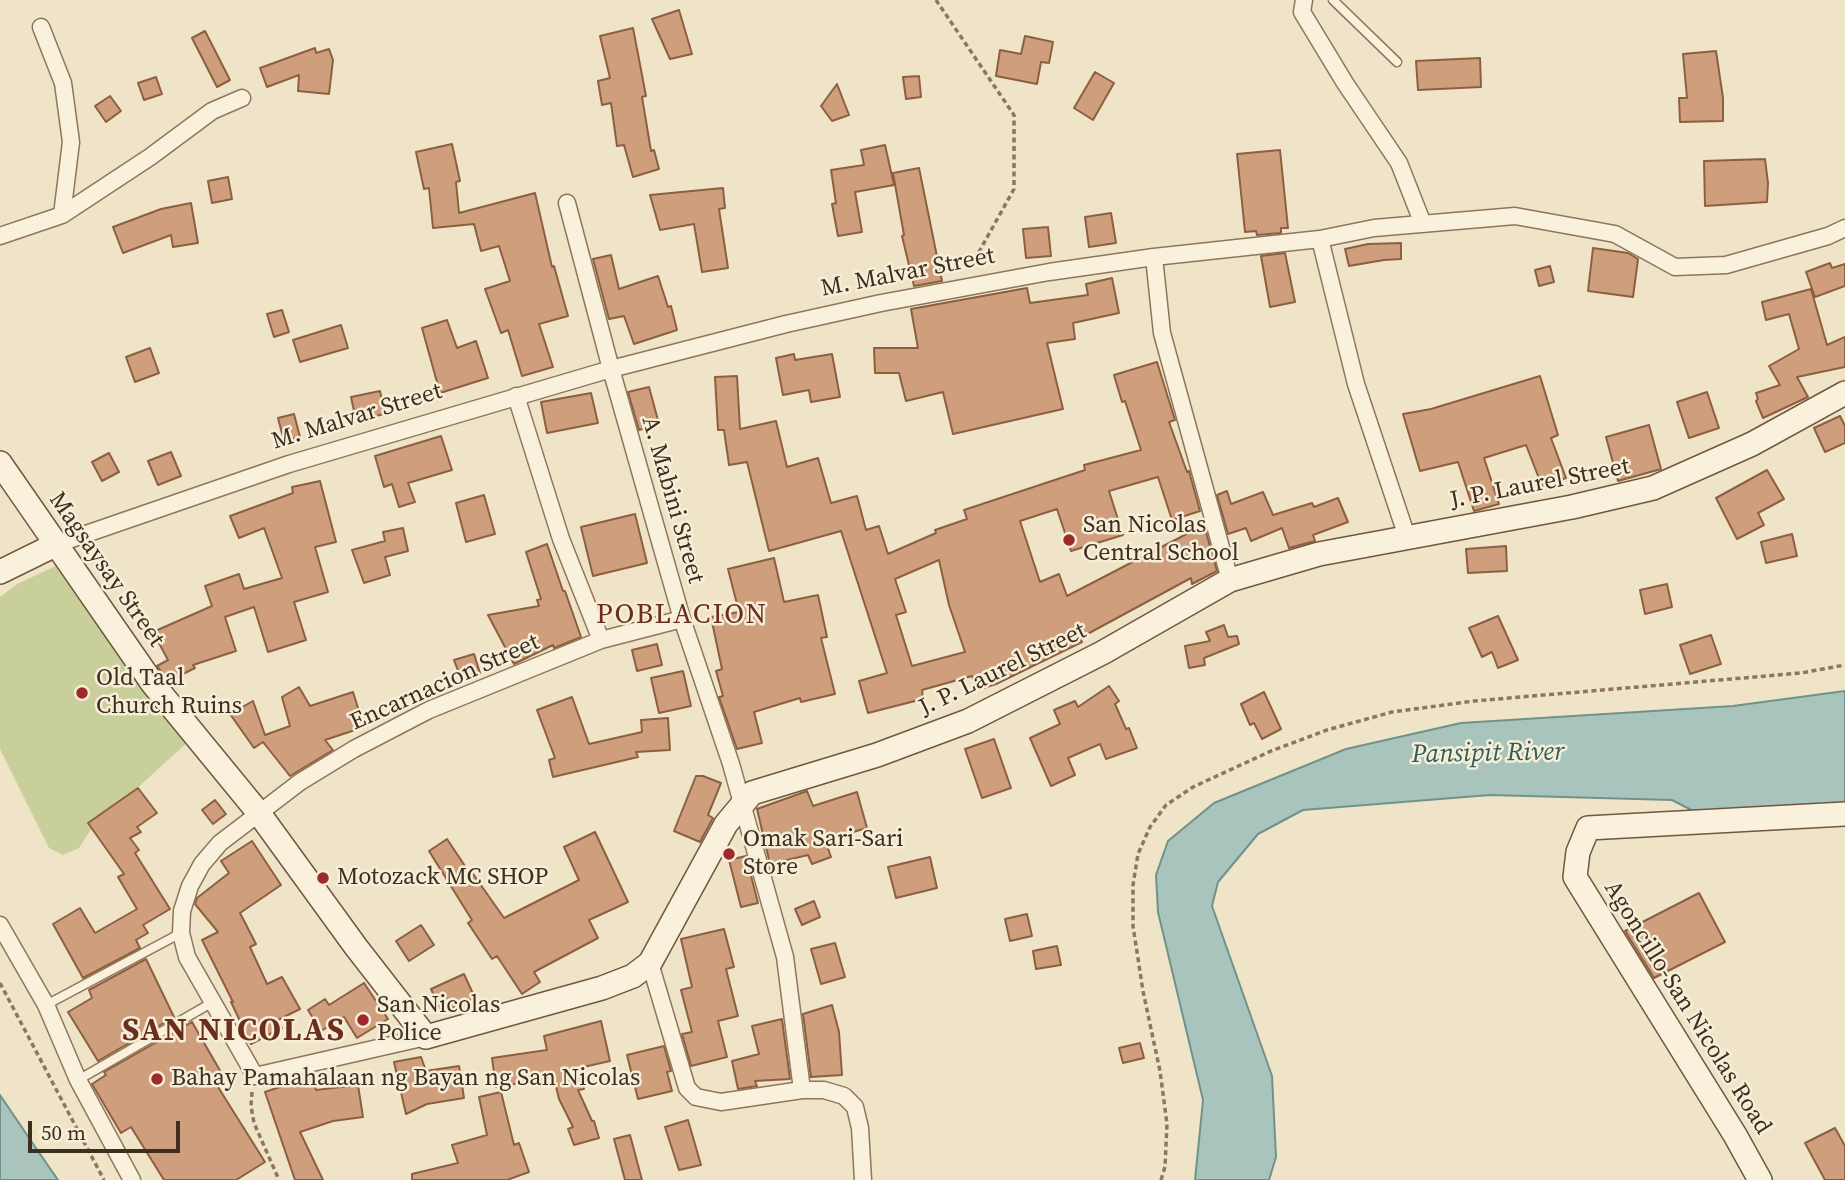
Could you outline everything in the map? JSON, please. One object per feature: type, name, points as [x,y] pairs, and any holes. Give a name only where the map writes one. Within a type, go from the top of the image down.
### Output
[{"type":"main road","name":"J. P. Laurel Street","points":[[650,963],[726,824],[752,793],[877,755],[968,721],[1102,653],[1230,580],[1319,554],[1572,507],[1653,488],[1752,444],[1845,393]]},
{"type":"main road","name":"Magsaysay Street","points":[[0,463],[153,684],[258,812],[356,947],[426,1037]]},
{"type":"main road","name":"M. Malvar Street","points":[[0,572],[57,544]]},
{"type":"main road","name":"Agoncillo-San Nicolas Road","points":[[1760,1180],[1735,1135],[1575,877],[1577,852],[1588,828],[1845,814]]},
{"type":"main road","points":[[426,1037],[602,988],[633,976],[650,963]]},
{"type":"street","points":[[1304,0],[1302,12],[1345,83],[1399,163],[1423,224]]},
{"type":"street","points":[[41,27],[64,83],[71,142],[62,215]]},
{"type":"street","points":[[0,236],[62,215],[150,157],[212,111],[242,98]]},
{"type":"street","name":"A. Mabini Street","points":[[567,203],[682,619],[731,764],[785,957],[802,1090]]},
{"type":"street","name":"M. Malvar Street","points":[[57,544],[289,464],[611,369],[786,324],[959,289],[1154,257],[1320,239],[1374,228],[1515,216],[1615,234],[1675,267],[1726,265],[1828,236],[1845,228]]},
{"type":"street","points":[[1320,239],[1356,384],[1407,537]]},
{"type":"street","points":[[1154,257],[1162,332],[1230,580]]},
{"type":"street","points":[[516,396],[561,539],[601,640]]},
{"type":"street","name":"Encarnacion Street","points":[[255,1076],[187,957],[181,933],[182,911],[190,886],[202,864],[220,843],[300,782],[429,710],[601,640],[682,619]]},
{"type":"street","points":[[0,925],[46,1005],[78,1080],[132,1180]]},
{"type":"street","points":[[650,963],[687,1088],[696,1097],[721,1102],[802,1090],[824,1090],[844,1096],[855,1107],[860,1128],[863,1180]]},
{"type":"street","points":[[255,1076],[426,1037]]},
{"type":"lane","points":[[1333,0],[1397,62]]},
{"type":"lane","points":[[46,1005],[181,933]]},
{"type":"lane","points":[[78,1080],[213,1002]]},
{"type":"path","points":[[936,0],[1014,115],[1014,189],[959,289]]},
{"type":"path","points":[[1161,1180],[1165,1167],[1167,1125],[1160,1071],[1133,926],[1133,885],[1138,854],[1150,827],[1166,805],[1193,787],[1272,751],[1326,730],[1392,712],[1474,701],[1801,673],[1845,665]]},
{"type":"path","points":[[0,983],[104,1180]]},
{"type":"path","points":[[255,1076],[251,1097],[252,1115],[279,1180]]},
{"type":"green space","points":[[62,563],[190,740],[90,831],[79,848],[63,855],[49,848],[0,749],[0,597],[17,584]]},
{"type":"water","name":"Pansipit River","points":[[1845,691],[1845,816],[1703,816],[1672,800],[1490,795],[1303,810],[1258,834],[1218,882],[1212,906],[1272,1076],[1276,1157],[1269,1180],[1195,1180],[1203,1100],[1158,912],[1156,875],[1168,841],[1214,803],[1346,749],[1461,723],[1733,706]]},
{"type":"water","points":[[0,1095],[25,1132],[58,1180],[0,1180]]},
{"type":"building","points":[[679,10],[692,54],[670,59],[652,19]]},
{"type":"building","points":[[633,28],[646,96],[642,97],[651,151],[654,150],[659,169],[633,177],[624,145],[617,146],[611,103],[602,105],[598,81],[610,78],[600,36]]},
{"type":"building","points":[[205,31],[230,80],[217,87],[192,38]]},
{"type":"building","points":[[1025,36],[1053,42],[1049,63],[1041,62],[1037,84],[996,76],[1000,50],[1021,54]]},
{"type":"building","points":[[315,48],[316,53],[329,49],[333,60],[329,94],[298,91],[299,75],[267,87],[260,68]]},
{"type":"building","points":[[1716,51],[1723,98],[1723,121],[1680,122],[1679,98],[1687,98],[1683,54]]},
{"type":"building","points":[[1480,58],[1481,87],[1418,90],[1416,61]]},
{"type":"building","points":[[1095,72],[1114,83],[1093,120],[1074,108]]},
{"type":"building","points":[[919,76],[921,97],[906,99],[903,77]]},
{"type":"building","points":[[156,77],[162,94],[144,100],[138,83]]},
{"type":"building","points":[[837,84],[849,115],[832,121],[821,106]]},
{"type":"building","points":[[110,96],[121,111],[106,122],[95,106]]},
{"type":"building","points":[[452,144],[460,181],[456,182],[459,213],[535,193],[552,267],[554,266],[568,316],[539,324],[553,367],[522,376],[508,330],[501,333],[485,289],[510,281],[499,246],[481,251],[474,224],[433,228],[429,188],[424,189],[416,152]]},
{"type":"building","points":[[885,145],[894,185],[855,192],[862,232],[838,236],[832,204],[836,203],[831,170],[864,165],[861,150]]},
{"type":"building","points":[[1280,150],[1288,228],[1281,228],[1281,233],[1257,235],[1256,231],[1245,232],[1237,154]]},
{"type":"building","points":[[1765,159],[1767,202],[1705,206],[1704,161]]},
{"type":"building","points":[[919,168],[942,281],[914,286],[902,236],[904,235],[893,173]]},
{"type":"building","points":[[228,177],[232,199],[212,203],[208,181]]},
{"type":"building","points":[[723,188],[725,208],[719,209],[728,268],[702,272],[694,224],[660,230],[650,195]]},
{"type":"building","points":[[191,203],[198,243],[173,247],[171,235],[123,253],[113,227],[161,209]]},
{"type":"building","points":[[1111,213],[1116,243],[1089,247],[1085,217]]},
{"type":"building","points":[[1048,227],[1051,256],[1026,258],[1023,229]]},
{"type":"building","points":[[1401,243],[1401,259],[1349,266],[1345,249],[1368,244]]},
{"type":"building","points":[[1593,248],[1628,253],[1638,259],[1633,297],[1588,291]]},
{"type":"building","points":[[1285,253],[1295,302],[1270,307],[1261,256]]},
{"type":"building","points":[[611,255],[619,289],[658,276],[668,307],[671,306],[677,330],[634,344],[624,316],[609,319],[593,259]]},
{"type":"building","points":[[1830,263],[1832,268],[1845,264],[1845,286],[1815,297],[1806,272]]},
{"type":"building","points":[[1550,266],[1554,282],[1539,286],[1535,270]]},
{"type":"building","points":[[1112,278],[1119,313],[1073,323],[1075,339],[1047,343],[1063,409],[953,434],[943,392],[906,401],[899,373],[875,373],[874,348],[918,348],[911,309],[1027,288],[1030,303],[1088,295],[1086,284]]},
{"type":"building","points":[[1811,289],[1827,345],[1845,337],[1845,367],[1797,377],[1808,397],[1763,418],[1756,401],[1756,393],[1780,385],[1769,366],[1799,349],[1789,314],[1766,320],[1762,302]]},
{"type":"building","points":[[282,310],[289,332],[274,337],[267,314]]},
{"type":"building","points":[[447,320],[457,348],[476,341],[488,378],[440,393],[422,328]]},
{"type":"building","points":[[341,325],[348,348],[300,362],[293,340]]},
{"type":"building","points":[[150,348],[159,373],[135,382],[126,357]]},
{"type":"building","points":[[794,354],[795,360],[832,354],[840,397],[811,402],[809,390],[783,395],[776,358]]},
{"type":"building","name":"San Nicolas Central School","points":[[1157,362],[1175,420],[1169,422],[1187,472],[1189,471],[1200,511],[1172,520],[1158,477],[1109,491],[1123,535],[1071,551],[1057,509],[1020,521],[1040,582],[1059,574],[1067,596],[1204,525],[1217,571],[1192,584],[1191,578],[1080,638],[1082,642],[996,684],[977,690],[972,676],[922,690],[923,699],[868,713],[859,681],[887,673],[841,531],[769,551],[747,462],[729,465],[724,430],[718,430],[715,377],[737,376],[740,429],[776,421],[787,467],[818,458],[831,503],[857,496],[866,530],[879,526],[888,554],[936,533],[935,530],[967,519],[964,510],[1085,470],[1084,465],[1141,450],[1114,375]],"holes":[[[939,560],[949,605],[965,652],[912,666],[896,615],[906,612],[895,579]]]},
{"type":"building","points":[[1540,376],[1558,435],[1551,438],[1566,478],[1542,486],[1526,445],[1484,458],[1499,504],[1474,511],[1458,462],[1420,471],[1403,414],[1431,409]]},
{"type":"building","points":[[649,387],[659,424],[639,430],[628,392]]},
{"type":"building","points":[[380,391],[385,414],[356,420],[351,397]]},
{"type":"building","points":[[1707,392],[1719,428],[1689,438],[1677,402]]},
{"type":"building","points":[[591,393],[598,423],[547,433],[541,402]]},
{"type":"building","points":[[294,414],[300,437],[284,441],[278,418]]},
{"type":"building","points":[[1840,416],[1845,426],[1845,443],[1825,452],[1814,428]]},
{"type":"building","points":[[1649,425],[1661,469],[1618,481],[1606,437]]},
{"type":"building","points":[[441,436],[452,470],[408,483],[415,502],[399,507],[392,484],[384,487],[375,456]]},
{"type":"building","points":[[171,452],[181,476],[158,485],[148,461]]},
{"type":"building","points":[[109,453],[119,472],[102,481],[92,462]]},
{"type":"building","points":[[1767,470],[1784,499],[1758,513],[1764,525],[1737,539],[1716,498]]},
{"type":"building","points":[[320,481],[336,542],[315,547],[328,592],[294,602],[306,640],[268,652],[254,607],[225,617],[236,651],[193,665],[195,668],[169,681],[157,666],[168,660],[153,632],[212,606],[205,586],[239,574],[244,589],[282,578],[264,528],[239,538],[230,516],[293,493],[292,487]]},
{"type":"building","points":[[1227,491],[1231,504],[1263,492],[1273,515],[1312,503],[1314,507],[1338,498],[1348,522],[1313,535],[1315,541],[1289,548],[1282,528],[1251,541],[1246,528],[1228,534],[1217,495]]},
{"type":"building","points":[[484,495],[495,534],[466,542],[456,503]]},
{"type":"building","points":[[635,514],[647,563],[593,576],[581,527]]},
{"type":"building","points":[[403,528],[408,551],[385,557],[390,575],[364,583],[352,550],[385,541],[383,532]]},
{"type":"building","points":[[1792,534],[1797,556],[1766,563],[1761,542]]},
{"type":"building","points":[[547,544],[581,637],[554,648],[553,645],[514,664],[488,615],[539,606],[537,600],[541,599],[526,552]]},
{"type":"building","points":[[1506,546],[1507,571],[1468,573],[1466,549]]},
{"type":"building","points":[[774,558],[784,602],[818,595],[827,637],[821,638],[835,694],[801,702],[800,698],[754,712],[762,743],[737,749],[719,697],[723,696],[716,671],[722,669],[711,617],[739,612],[728,569]]},
{"type":"building","points":[[1667,584],[1672,607],[1645,614],[1640,590]]},
{"type":"building","points":[[1498,616],[1518,660],[1498,668],[1492,652],[1482,657],[1469,628]]},
{"type":"building","points":[[1224,625],[1228,637],[1237,636],[1239,644],[1204,658],[1205,665],[1189,668],[1185,646],[1210,641],[1206,632]]},
{"type":"building","points":[[1711,635],[1721,664],[1690,674],[1680,645]]},
{"type":"building","points":[[657,644],[662,665],[637,671],[632,650]]},
{"type":"building","points":[[474,654],[480,673],[461,679],[454,660]]},
{"type":"building","points":[[683,671],[691,706],[659,713],[651,678]]},
{"type":"building","points":[[1109,686],[1119,701],[1115,704],[1137,748],[1106,759],[1100,744],[1068,758],[1075,775],[1051,786],[1030,738],[1060,724],[1054,710],[1075,701],[1078,707]]},
{"type":"building","points":[[299,687],[310,706],[353,692],[364,727],[325,740],[333,750],[290,776],[263,742],[254,748],[230,714],[253,701],[265,735],[290,726],[282,697]]},
{"type":"building","points":[[1264,692],[1281,729],[1262,739],[1254,723],[1250,725],[1241,704]]},
{"type":"building","points":[[572,697],[589,744],[642,732],[641,720],[668,718],[670,750],[636,752],[638,757],[553,777],[549,760],[555,758],[537,710]]},
{"type":"building","points":[[994,739],[1011,788],[982,798],[965,749]]},
{"type":"building","points":[[696,776],[721,783],[708,815],[713,818],[700,842],[674,831]]},
{"type":"building","points":[[138,788],[157,813],[137,827],[141,832],[130,838],[139,850],[135,853],[170,909],[143,925],[148,933],[136,940],[140,948],[83,978],[53,924],[80,908],[95,933],[137,909],[118,877],[124,874],[88,823]]},
{"type":"building","points":[[807,791],[813,806],[857,792],[867,828],[825,840],[831,857],[812,864],[808,855],[770,864],[757,809]]},
{"type":"building","points":[[215,800],[226,814],[213,824],[202,810]]},
{"type":"building","points":[[595,832],[628,902],[589,920],[598,938],[534,972],[540,982],[522,994],[497,956],[492,959],[468,923],[472,920],[429,851],[447,839],[504,918],[579,880],[564,847]]},
{"type":"building","points":[[252,841],[281,885],[240,913],[256,944],[250,947],[267,984],[282,977],[300,1009],[278,1020],[282,1028],[251,1044],[202,940],[218,932],[195,904],[197,898],[229,873],[221,861]]},
{"type":"building","points":[[746,856],[758,903],[741,907],[729,860]]},
{"type":"building","points":[[930,857],[937,888],[896,898],[888,867]]},
{"type":"building","points":[[1699,893],[1725,942],[1654,978],[1625,931]]},
{"type":"building","points":[[814,901],[820,917],[802,925],[795,909]]},
{"type":"building","points":[[1027,914],[1032,936],[1010,941],[1005,919]]},
{"type":"building","points":[[421,925],[434,945],[409,961],[396,941]]},
{"type":"building","points":[[724,929],[734,967],[726,969],[738,1016],[718,1021],[727,1057],[691,1066],[682,1034],[692,1032],[681,990],[692,987],[681,939]]},
{"type":"building","points":[[835,943],[845,977],[821,984],[811,949]]},
{"type":"building","points":[[1057,946],[1061,965],[1036,969],[1033,951]]},
{"type":"building","points":[[146,959],[174,1017],[98,1061],[68,1012],[92,998],[89,990]]},
{"type":"building","points":[[464,974],[475,998],[442,1013],[431,989]]},
{"type":"building","points":[[364,983],[388,1019],[357,1038],[344,1017],[321,1031],[308,1010],[325,999],[329,1005]]},
{"type":"building","points":[[832,1005],[839,1032],[842,1075],[811,1077],[803,1014]]},
{"type":"building","points":[[782,1019],[790,1079],[755,1081],[757,1086],[738,1089],[732,1061],[759,1054],[752,1026]]},
{"type":"building","points":[[601,1021],[610,1061],[579,1068],[584,1089],[578,1090],[594,1121],[599,1138],[574,1145],[568,1129],[573,1127],[559,1099],[554,1078],[496,1087],[492,1058],[547,1050],[544,1036]]},
{"type":"building","points":[[192,1022],[222,1074],[213,1079],[265,1162],[236,1180],[164,1180],[131,1127],[121,1133],[92,1084],[106,1075],[104,1072]]},
{"type":"building","points":[[1140,1043],[1144,1058],[1123,1063],[1119,1048]]},
{"type":"building","points":[[664,1046],[671,1071],[667,1072],[672,1091],[638,1099],[627,1055]]},
{"type":"building","points":[[421,1057],[426,1071],[459,1066],[464,1098],[427,1104],[406,1114],[394,1062]]},
{"type":"building","points":[[312,1076],[316,1090],[358,1085],[363,1117],[333,1121],[300,1132],[323,1180],[295,1180],[265,1092]]},
{"type":"building","points":[[501,1092],[514,1145],[519,1143],[529,1172],[507,1180],[412,1180],[412,1174],[458,1163],[452,1145],[487,1135],[479,1097]]},
{"type":"building","points":[[688,1120],[701,1165],[679,1170],[665,1127]]},
{"type":"building","points":[[1835,1128],[1845,1146],[1845,1180],[1825,1180],[1805,1143]]},
{"type":"building","points":[[630,1135],[642,1180],[625,1180],[614,1139]]},
{"type":"place","name":"San Nicolas Central School","points":[[1069,540]]},
{"type":"place","name":"Old Taal Church Ruins","points":[[82,693]]},
{"type":"place","name":"Omak Sari-Sari Store","points":[[729,854]]},
{"type":"place","name":"Motozack MC SHOP","points":[[323,878]]},
{"type":"place","name":"San Nicolas Police","points":[[363,1020]]},
{"type":"place","name":"Bahay Pamahalaan ng Bayan ng San Nicolas","points":[[157,1079]]},
{"type":"district","name":"POBLACION","points":[[682,616]]},
{"type":"district","name":"SAN NICOLAS","points":[[234,1032]]}]
